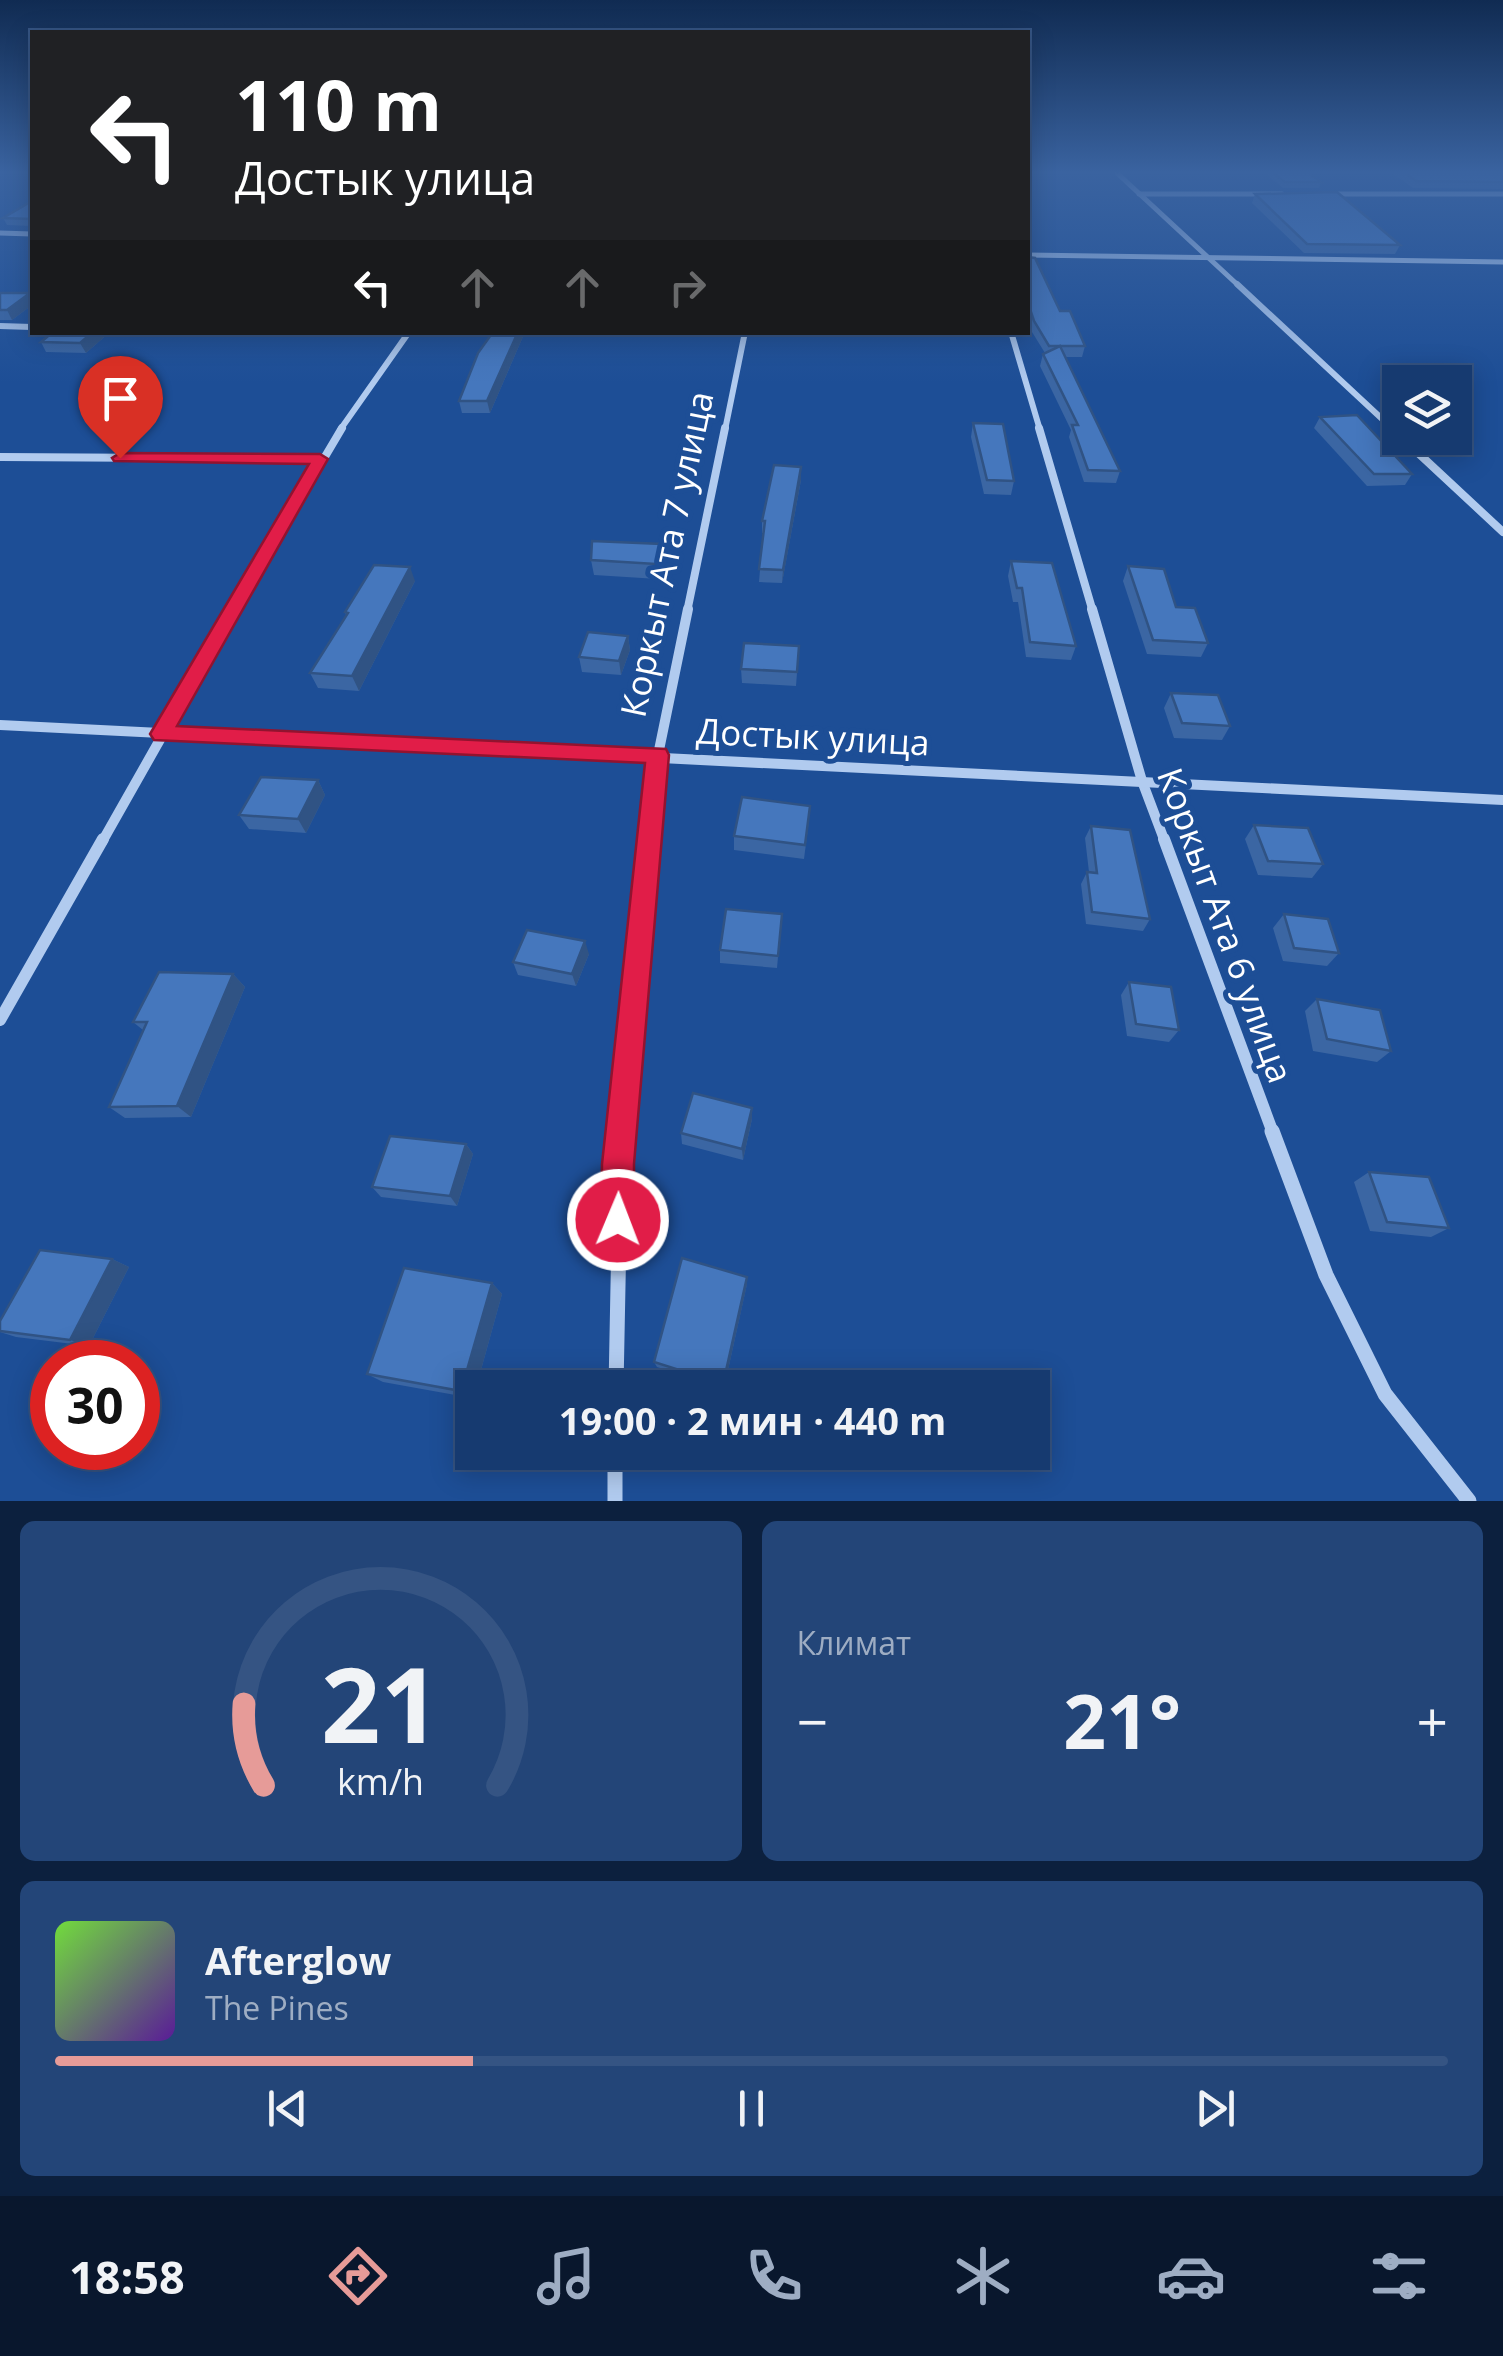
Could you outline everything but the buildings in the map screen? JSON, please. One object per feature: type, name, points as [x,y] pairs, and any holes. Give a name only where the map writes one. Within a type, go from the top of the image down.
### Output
[{"type":"street","points":[[1192,243],[1382,418]]},
{"type":"street","points":[[1030,255],[1503,262]]},
{"type":"street","points":[[0,326],[30,326]]},
{"type":"street","points":[[0,1020],[320,459],[408,335]]},
{"type":"street","name":"Коркыт Ата 7 улица","points":[[616,1370],[618,1164],[658,755],[744,335]]},
{"type":"street","name":"Коркыт Ата 6 улица","points":[[1012,335],[1142,781],[1326,1274],[1386,1394],[1470,1501]]},
{"type":"street","points":[[1421,455],[1503,532]]},
{"type":"street","points":[[0,457],[320,459]]},
{"type":"street","name":"Достык улица","points":[[0,724],[1503,800]]},
{"type":"street","points":[[614,1501],[615,1470]]},
{"type":"route","points":[[120,458],[320,459],[162,734],[658,755],[618,1164],[618,1220]]}]
